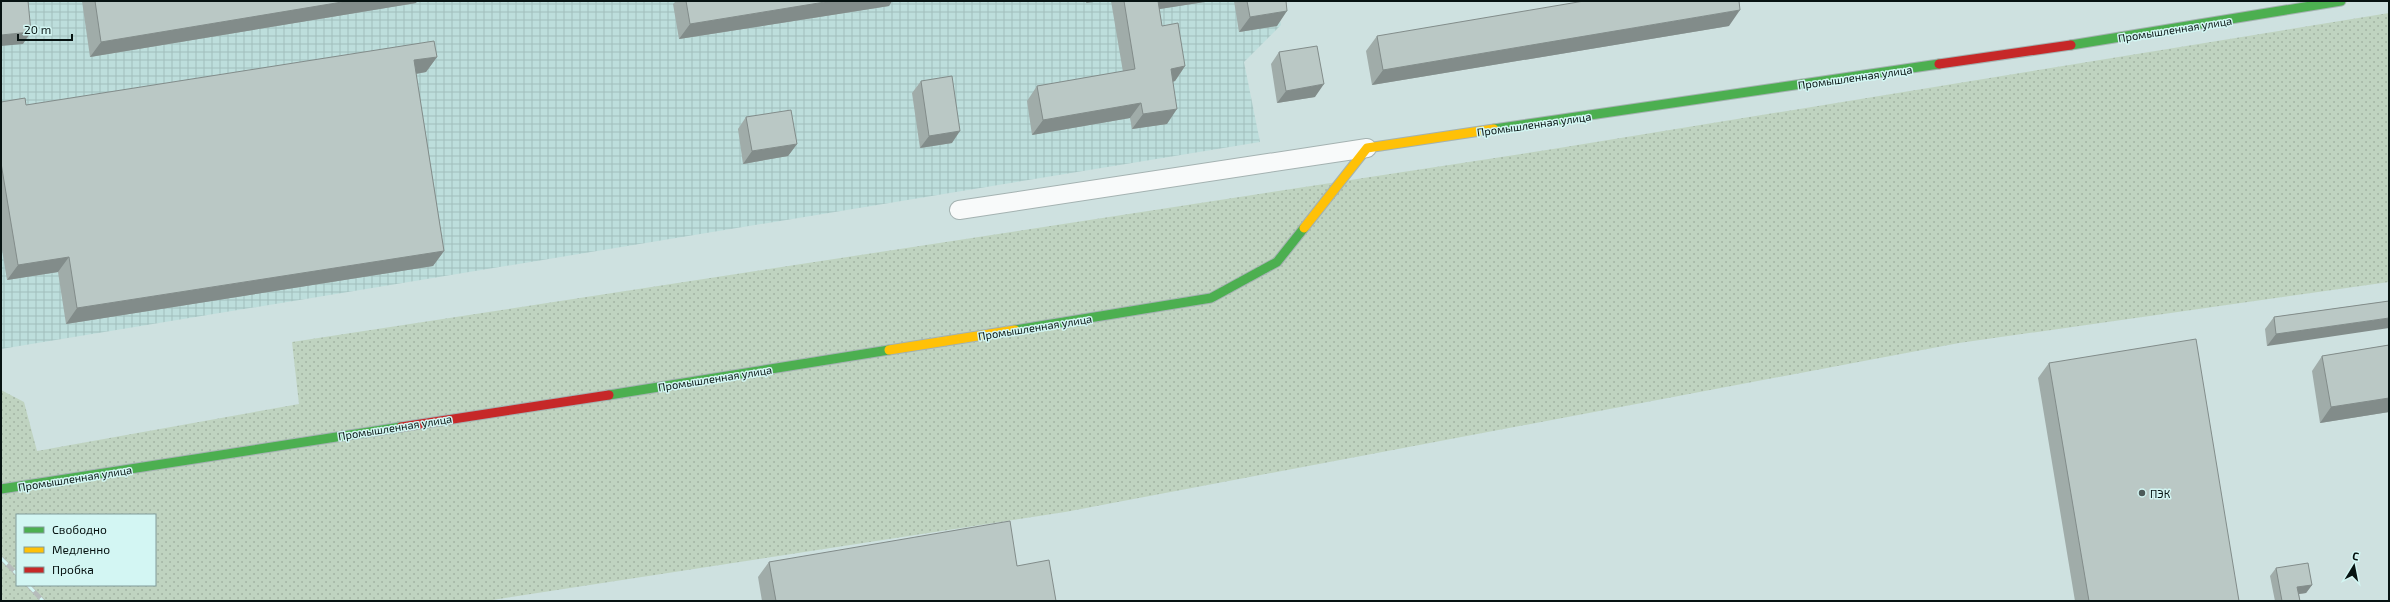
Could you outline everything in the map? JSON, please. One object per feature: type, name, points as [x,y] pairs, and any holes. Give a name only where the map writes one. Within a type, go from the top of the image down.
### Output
[{"type":"street","name":"Промышленная улица","points":[[959,210],[1367,148],[2153,33],[2341,1]]},
{"type":"street","name":"Промышленная улица","points":[[1,489],[686,383],[1211,298],[1277,262],[1367,148]]},
{"type":"shaded area","points":[[1,1],[1277,1],[1281,25],[1244,62],[1260,142],[1,349]]},
{"type":"green space","points":[[2389,13],[2389,282],[1959,343],[1065,512],[486,601],[1,601],[1,390],[24,402],[37,451],[299,404],[292,342],[1553,149]]},
{"type":"building","points":[[1,1],[28,1],[31,32],[1,35]]},
{"type":"building","points":[[95,1],[348,1],[101,42]]},
{"type":"building","points":[[686,1],[831,1],[690,24]]},
{"type":"building","points":[[1124,1],[1158,1],[1162,26],[1178,23],[1185,66],[1171,69],[1177,109],[1143,114],[1141,103],[1043,120],[1037,86],[1135,69]]},
{"type":"building","points":[[1247,1],[1286,1],[1287,11],[1250,17]]},
{"type":"building","points":[[1584,1],[1739,1],[1740,10],[1383,70],[1377,36]]},
{"type":"building","points":[[434,41],[437,57],[414,60],[444,251],[77,308],[69,257],[18,265],[1,163],[1,102],[25,98],[26,105]]},
{"type":"building","points":[[1317,46],[1324,84],[1286,91],[1279,52]]},
{"type":"building","points":[[952,76],[960,131],[929,136],[921,81]]},
{"type":"building","points":[[791,110],[797,144],[752,151],[746,117]]},
{"type":"building","points":[[2389,301],[2389,318],[2276,334],[2274,317]]},
{"type":"building","points":[[2196,339],[2239,601],[2089,601],[2049,363]]},
{"type":"building","points":[[2389,345],[2389,398],[2331,407],[2322,356]]},
{"type":"building","points":[[1010,521],[1017,566],[1049,560],[1056,601],[776,601],[769,562]]},
{"type":"building","points":[[2308,563],[2312,585],[2297,587],[2300,601],[2282,601],[2276,568]]},
{"type":"railway","points":[[1,558],[16,573]]},
{"type":"railway","points":[[29,586],[43,601]]},
{"type":"traffic: fast","points":[[2071,45],[2341,1]]},
{"type":"traffic: fast","points":[[1494,129],[1939,64]]},
{"type":"traffic: fast","points":[[1015,330],[1211,298],[1277,262],[1304,228]]},
{"type":"traffic: fast","points":[[609,395],[889,350]]},
{"type":"traffic: fast","points":[[1,489],[401,427]]},
{"type":"traffic: slow","points":[[1304,228],[1367,148],[1494,129]]},
{"type":"traffic: slow","points":[[889,350],[1015,330]]},
{"type":"traffic: jam","points":[[1939,64],[2071,45]]},
{"type":"traffic: jam","points":[[401,427],[609,395]]},
{"type":"place","name":"ПЭК","points":[[2142,493]]}]
